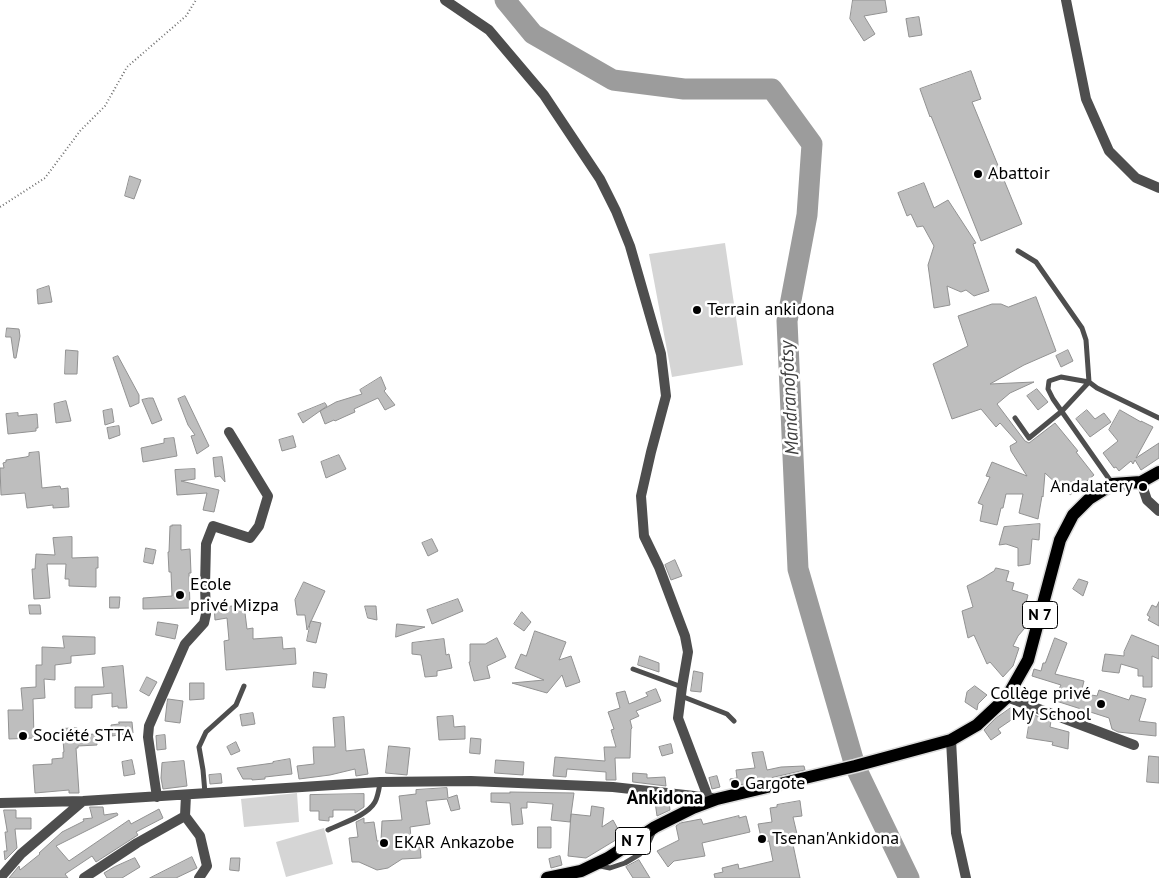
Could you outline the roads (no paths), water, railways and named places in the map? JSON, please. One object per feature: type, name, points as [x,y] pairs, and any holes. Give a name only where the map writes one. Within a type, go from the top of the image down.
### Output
[{"type":"main road","name":"N 7","points":[[547,878],[581,871],[608,858],[655,827],[713,798],[803,779],[951,740],[977,725],[1006,697],[1028,660],[1060,540],[1073,515],[1089,500],[1113,484],[1140,482],[1159,472]]},
{"type":"street","points":[[0,803],[157,797],[380,782],[471,781],[604,787],[713,798],[678,718],[688,652],[685,636],[659,567],[644,536],[641,496],[650,452],[666,396],[661,354],[630,246],[616,211],[600,179],[544,95],[489,30],[444,0]]},
{"type":"street","points":[[1066,0],[1086,99],[1109,151],[1136,178],[1159,188]]},
{"type":"street","points":[[157,797],[148,737],[149,726],[185,644],[204,623],[206,614],[204,586],[206,544],[213,526],[250,538],[259,526],[268,496],[229,432]]},
{"type":"street","points":[[1140,482],[1147,500],[1159,511]]},
{"type":"street","points":[[1006,697],[1134,745]]},
{"type":"street","points":[[951,740],[956,833],[966,878]]},
{"type":"street","points":[[186,795],[185,816],[200,836],[207,866],[199,878]]},
{"type":"street","points":[[0,878],[21,854],[83,801]]},
{"type":"street","points":[[84,878],[137,843],[185,816]]},
{"type":"lane","points":[[1015,418],[1029,438],[1062,411],[1089,382],[1086,340],[1082,328],[1036,262],[1018,251]]},
{"type":"lane","points":[[1113,484],[1053,399],[1048,389],[1049,381],[1061,377],[1089,382],[1097,388],[1159,418]]},
{"type":"lane","points":[[633,669],[727,714],[734,721]]},
{"type":"lane","points":[[205,794],[199,747],[206,732],[236,705],[244,686]]},
{"type":"lane","points":[[328,830],[355,818],[371,808],[376,800],[380,782]]},
{"type":"waterway","name":"Mandranofotsy","points":[[505,0],[533,34],[613,80],[684,89],[772,89],[812,144],[807,215],[787,321],[798,569],[855,766],[909,878]]},
{"type":"place","name":"Abattoir","points":[[978,174]]},
{"type":"place","name":"Terrain ankidona","points":[[697,310]]},
{"type":"place","name":"Andalatery","points":[[1143,487]]},
{"type":"place","name":"Ecole privé Mizpa","points":[[180,595]]},
{"type":"place","name":"Collège privé My School","points":[[1101,704]]},
{"type":"place","name":"Société STTA","points":[[23,736]]},
{"type":"place","name":"Gargote","points":[[735,784]]},
{"type":"place","name":"Tsenan'Ankidona","points":[[762,839]]},
{"type":"place","name":"EKAR Ankazobe","points":[[384,843]]},
{"type":"district","name":"Ankidona","points":[[665,799]]}]
